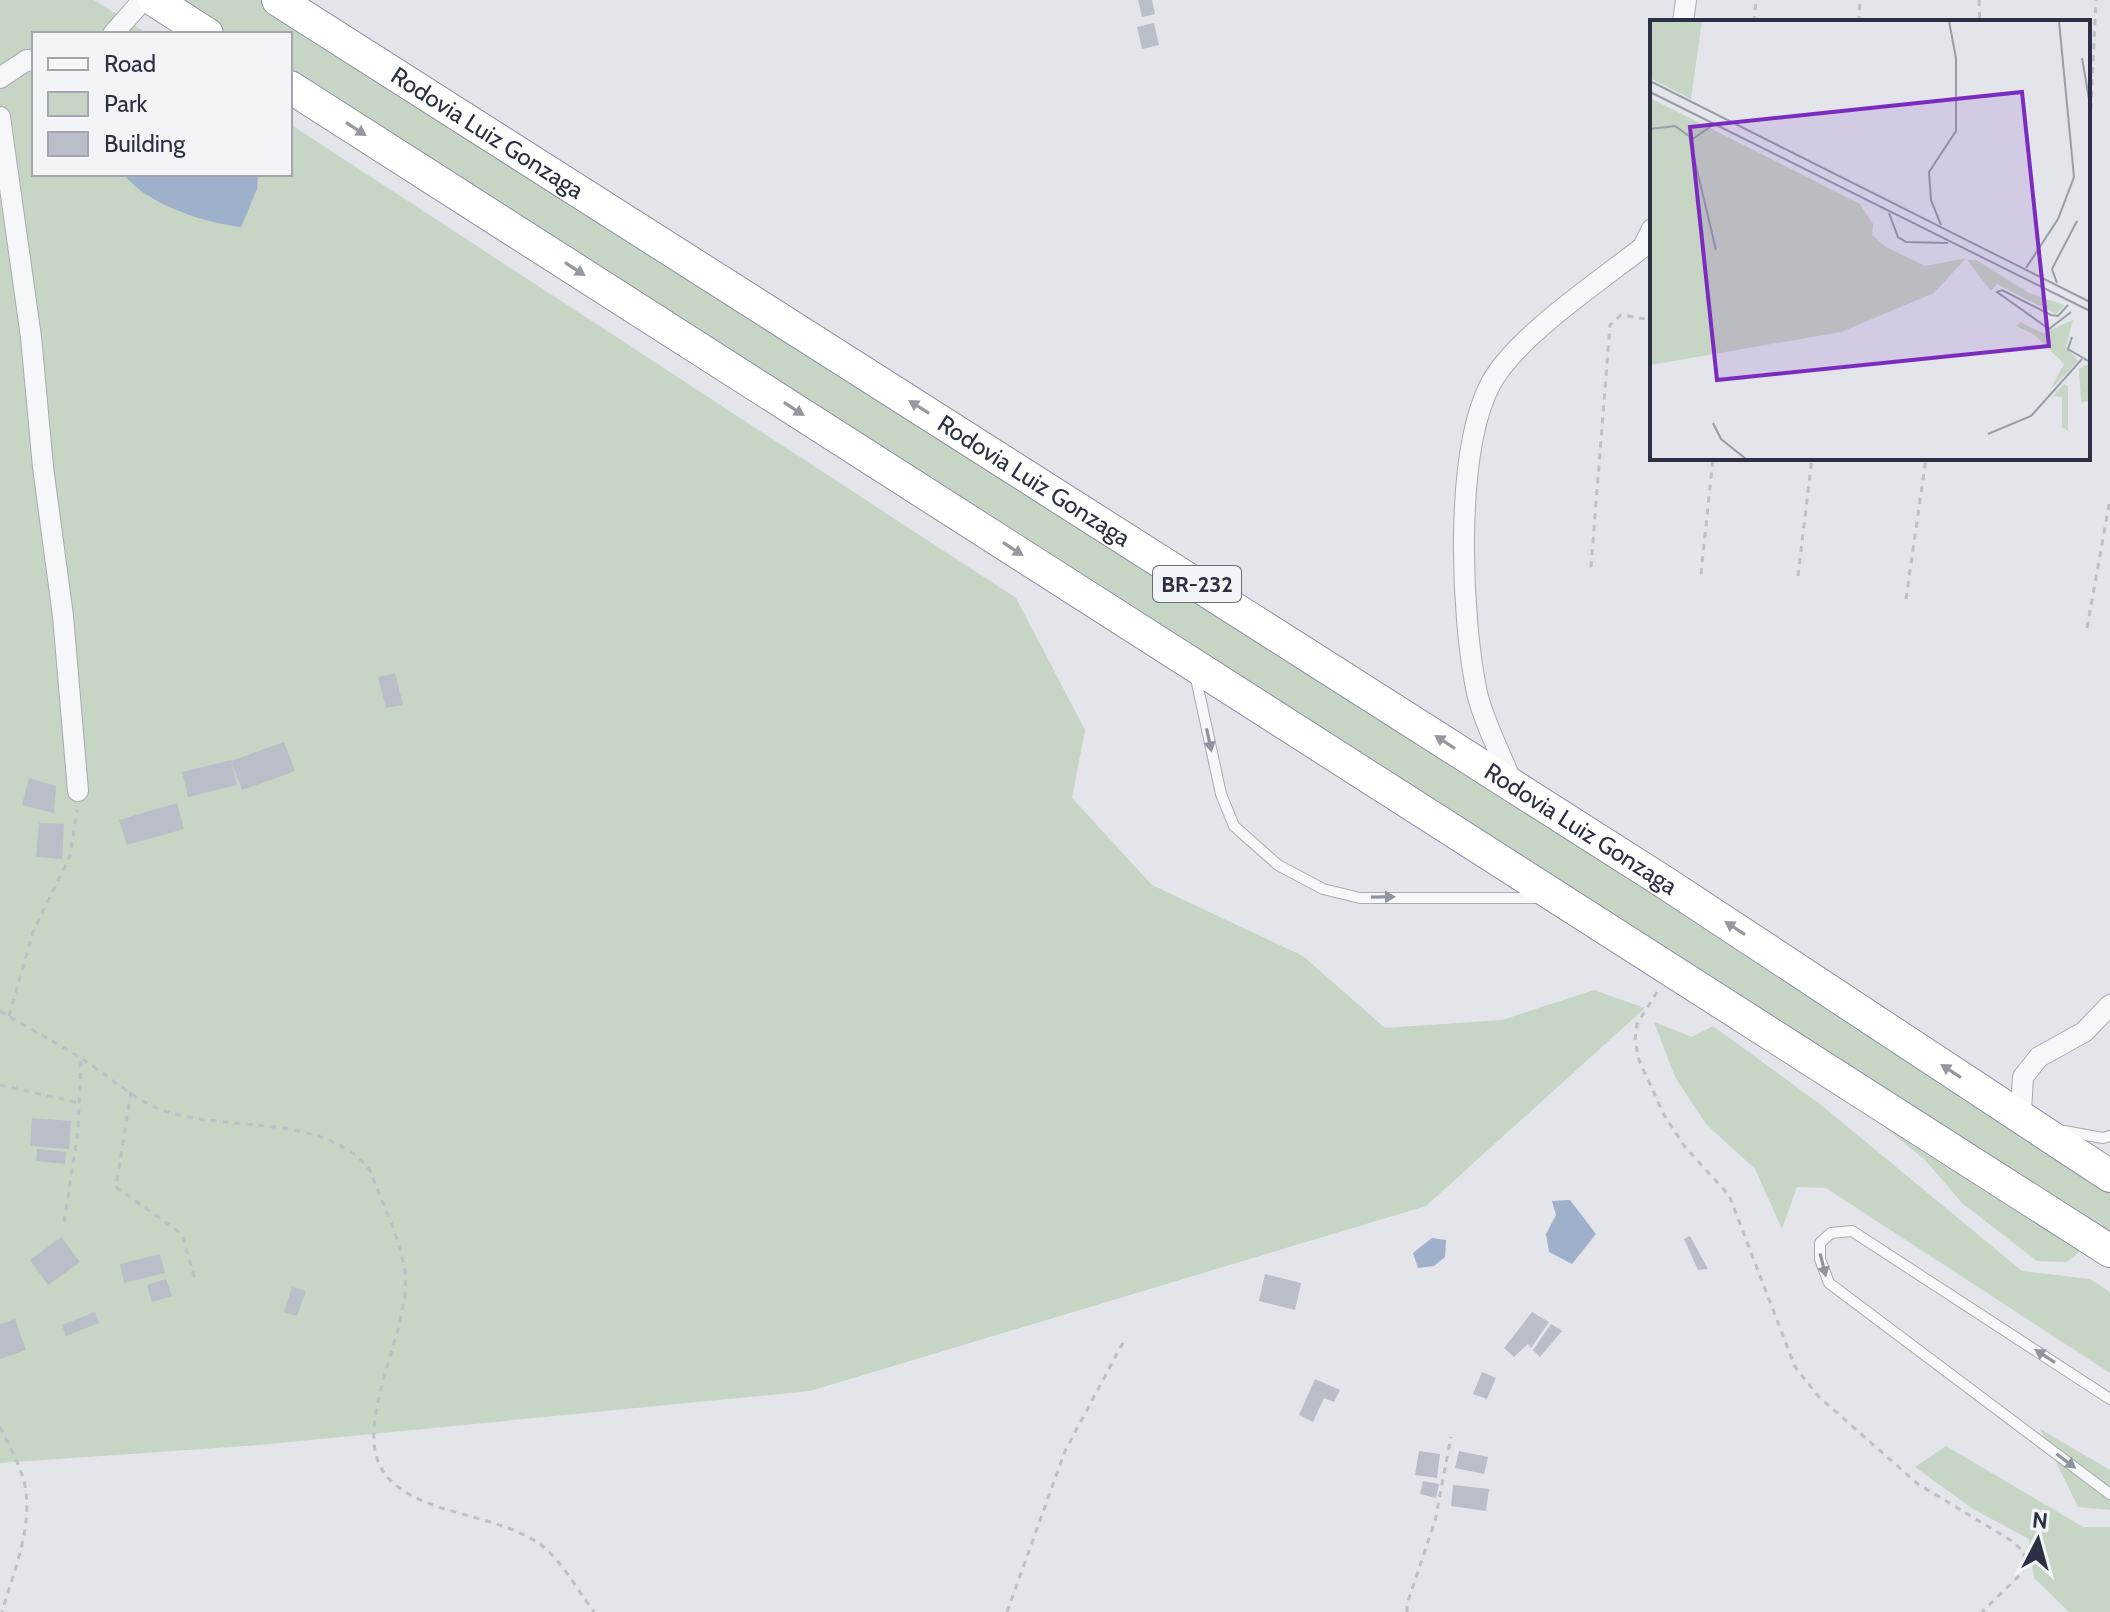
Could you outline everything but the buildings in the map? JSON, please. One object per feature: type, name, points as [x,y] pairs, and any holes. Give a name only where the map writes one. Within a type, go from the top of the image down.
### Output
[{"type":"highway","points":[[154,0],[204,32]]},
{"type":"highway","name":"Rodovia Luiz Gonzaga","points":[[278,0],[1513,785],[2110,1176]]},
{"type":"highway","name":"BR-232","points":[[292,88],[2110,1251]]},
{"type":"street","points":[[115,32],[143,0]]},
{"type":"street","points":[[1683,20],[1686,0]]},
{"type":"street","points":[[0,78],[27,60],[32,61]]},
{"type":"street","points":[[0,117],[31,337],[43,467],[64,630],[78,791]]},
{"type":"street","points":[[1513,785],[1478,695],[1466,620],[1466,524],[1472,443],[1490,385],[1512,358],[1533,335],[1643,247],[1650,233]]},
{"type":"street","points":[[2021,1111],[2023,1077],[2039,1057],[2084,1032],[2110,1005]]},
{"type":"lane","points":[[1193,664],[1221,794],[1234,826],[1278,865],[1323,889],[1360,898],[1563,899]]},
{"type":"lane","points":[[1983,1092],[2074,1135],[2110,1136]]},
{"type":"lane","points":[[2110,1399],[1852,1231],[1831,1233],[1820,1243],[1820,1259],[1829,1283],[2110,1494]]},
{"type":"path","points":[[1754,20],[1756,0]]},
{"type":"path","points":[[1859,20],[1860,0]]},
{"type":"path","points":[[1979,0],[1980,20]]},
{"type":"path","points":[[2090,127],[2096,0]]},
{"type":"path","points":[[1591,567],[1610,325],[1621,315],[1650,320]]},
{"type":"path","points":[[1701,574],[1713,460]]},
{"type":"path","points":[[1798,576],[1812,460]]},
{"type":"path","points":[[1906,599],[1926,460]]},
{"type":"path","points":[[2087,628],[2110,499]]},
{"type":"path","points":[[9,1016],[33,932],[70,856],[78,791]]},
{"type":"path","points":[[1672,971],[1637,1024],[1635,1040],[1649,1086],[1685,1147],[1729,1195],[1744,1228],[1781,1337],[1795,1367],[1819,1397],[1918,1484],[2003,1535],[2024,1552],[2024,1568],[2020,1575],[1982,1612]]},
{"type":"path","points":[[0,1011],[168,1112],[303,1134],[348,1147],[359,1156],[370,1170],[405,1272],[405,1303],[399,1336],[376,1402],[372,1429],[381,1467],[390,1480],[419,1497],[502,1526],[543,1546],[594,1612]]},
{"type":"path","points":[[64,1222],[80,1103],[81,1058]]},
{"type":"path","points":[[0,1085],[80,1103]]},
{"type":"path","points":[[131,1092],[116,1187],[182,1234],[195,1280]]},
{"type":"path","points":[[1007,1612],[1065,1451],[1126,1337]]},
{"type":"path","points":[[0,1427],[22,1474],[26,1491],[23,1539],[2,1612]]},
{"type":"path","points":[[1407,1612],[1435,1521],[1451,1437]]},
{"type":"green space","points":[[0,0],[94,0],[145,32],[32,32],[32,176],[292,176],[292,125],[1016,598],[1085,730],[1072,798],[1152,885],[1303,956],[1385,1028],[1502,1020],[1594,990],[1645,1008],[1426,1206],[810,1391],[259,1445],[0,1463]]},
{"type":"green space","points":[[169,0],[278,0],[2110,1192],[2110,1250],[2094,1241],[2066,1262],[2037,1261],[1962,1203],[1925,1160],[1860,1107],[292,78],[292,32],[220,32]]},
{"type":"green space","points":[[1654,1022],[1692,1037],[1713,1026],[1820,1104],[2022,1271],[2090,1279],[2110,1292],[2110,1373],[1826,1188],[1797,1187],[1782,1229],[1755,1169],[1706,1124],[1675,1077]]},
{"type":"green space","points":[[2040,1429],[2110,1470],[2110,1510],[2078,1507]]},
{"type":"green space","points":[[1946,1446],[2083,1527],[2110,1527],[2110,1612],[2069,1612],[2034,1578],[2029,1539],[1973,1509],[1915,1467]]},
{"type":"water","points":[[126,176],[258,176],[257,189],[241,227],[177,210],[134,185]]},
{"type":"water","points":[[1570,1200],[1596,1234],[1572,1264],[1549,1252],[1546,1234],[1556,1215],[1552,1201]]},
{"type":"water","points":[[1432,1238],[1446,1240],[1445,1257],[1434,1266],[1418,1268],[1413,1253]]}]
